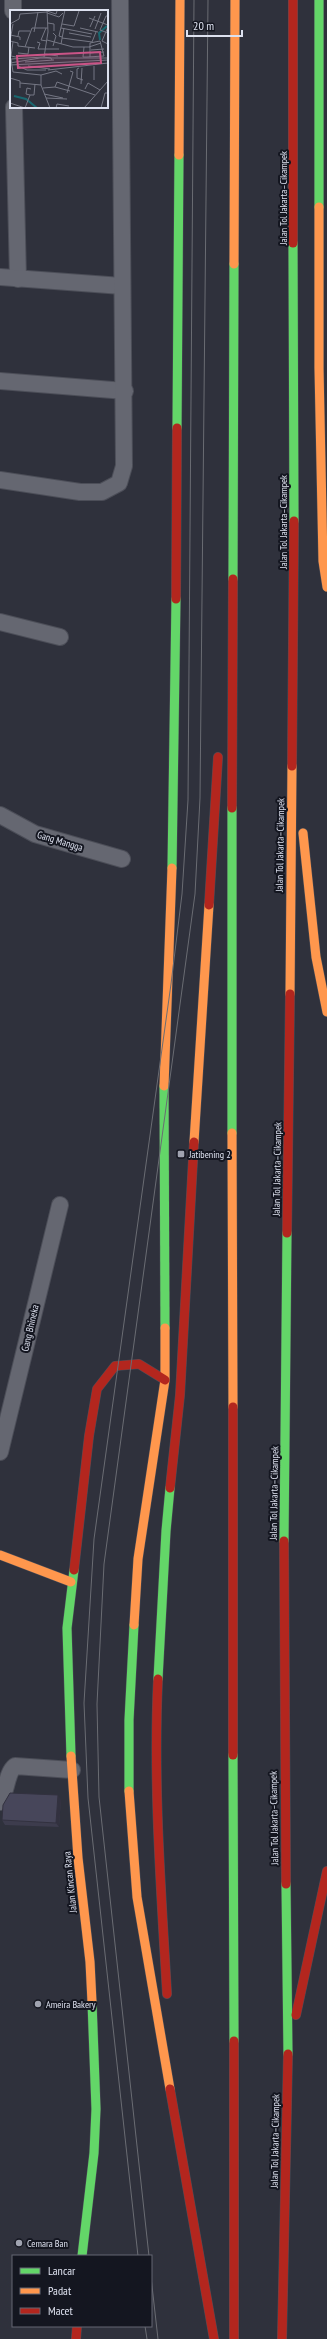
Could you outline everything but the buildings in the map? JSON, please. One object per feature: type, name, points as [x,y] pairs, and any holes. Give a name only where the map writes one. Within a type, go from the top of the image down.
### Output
[{"type":"main road","points":[[180,0],[174,807],[164,1113],[165,1380],[138,1559],[129,1720],[129,1804],[137,1897],[214,2339]]},
{"type":"main road","points":[[234,2339],[235,0]]},
{"type":"main road","name":"Jalan Tol Jakarta–Cikampek","points":[[282,2339],[288,2054],[283,1610],[294,586],[294,0]]},
{"type":"main road","points":[[319,0],[319,368],[323,561],[327,587]]},
{"type":"main road","points":[[223,628],[229,510],[234,246]]},
{"type":"main road","points":[[294,586],[301,806]]},
{"type":"main road","points":[[167,2003],[158,1844],[156,1722],[166,1532],[180,1395],[188,1232],[219,746]]},
{"type":"main road","points":[[302,822],[316,957],[327,1012]]},
{"type":"main road","name":"Jalan Kincan Raya","points":[[82,2255],[94,2153],[96,2110],[90,1962],[78,1858],[68,1704],[67,1628],[71,1582],[97,1389],[115,1366],[139,1364],[165,1380]]},
{"type":"main road","points":[[0,1555],[71,1582]]},
{"type":"main road","points":[[288,2054],[327,1871]]},
{"type":"main road","points":[[168,2019],[172,2091]]},
{"type":"main road","points":[[76,2339],[77,2327]]},
{"type":"street","points":[[0,480],[80,492],[102,492],[119,484],[124,466],[125,391],[122,286],[120,0]]},
{"type":"street","points":[[14,108],[18,279]]},
{"type":"street","points":[[0,277],[122,286]]},
{"type":"street","points":[[0,381],[125,391]]},
{"type":"street","points":[[0,622],[60,637]]},
{"type":"street","name":"Gang Mangga","points":[[0,816],[35,834],[122,860]]},
{"type":"street","name":"Gang Bhineka","points":[[0,1452],[60,1205]]},
{"type":"street","points":[[0,1802],[4,1795],[11,1769],[15,1766],[72,1770]]},
{"type":"tram line","points":[[138,2255],[88,1798],[84,1703],[94,1539],[171,984],[182,894],[188,800],[194,0]]},
{"type":"tram line","points":[[149,2255],[99,1797],[97,1704],[104,1564],[195,894],[200,798],[208,0]]},
{"type":"tram line","points":[[152,2286],[158,2339]]},
{"type":"tram line","points":[[145,2327],[147,2339]]},
{"type":"traffic: fast","points":[[319,0],[319,207]]},
{"type":"traffic: fast","points":[[177,428],[179,155]]},
{"type":"traffic: fast","points":[[293,243],[294,521]]},
{"type":"traffic: fast","points":[[233,579],[234,264]]},
{"type":"traffic: fast","points":[[172,868],[176,599]]},
{"type":"traffic: fast","points":[[232,808],[232,1133]]},
{"type":"traffic: fast","points":[[164,1086],[165,1328]]},
{"type":"traffic: fast","points":[[284,1541],[287,1233]]},
{"type":"traffic: fast","points":[[158,1679],[166,1531],[170,1488]]},
{"type":"traffic: fast","points":[[71,1756],[67,1628],[74,1570]]},
{"type":"traffic: fast","points":[[129,1791],[129,1720],[134,1625]]},
{"type":"traffic: fast","points":[[233,1755],[234,2041]]},
{"type":"traffic: fast","points":[[286,1884],[288,2054]]},
{"type":"traffic: fast","points":[[82,2255],[94,2153],[96,2109],[92,2002]]},
{"type":"traffic: slow","points":[[179,155],[180,0]]},
{"type":"traffic: slow","points":[[234,264],[235,0]]},
{"type":"traffic: slow","points":[[319,207],[319,368],[323,561],[327,587]]},
{"type":"traffic: slow","points":[[290,994],[292,766]]},
{"type":"traffic: slow","points":[[303,833],[316,957],[327,1012]]},
{"type":"traffic: slow","points":[[164,1086],[172,868]]},
{"type":"traffic: slow","points":[[194,1142],[209,905]]},
{"type":"traffic: slow","points":[[232,1133],[233,1407]]},
{"type":"traffic: slow","points":[[134,1625],[138,1559],[165,1380],[165,1328]]},
{"type":"traffic: slow","points":[[0,1555],[71,1582]]},
{"type":"traffic: slow","points":[[71,1756],[78,1858],[90,1962],[92,2002]]},
{"type":"traffic: slow","points":[[129,1791],[137,1897],[170,2089]]},
{"type":"traffic: jam","points":[[293,0],[293,243]]},
{"type":"traffic: jam","points":[[176,599],[177,428]]},
{"type":"traffic: jam","points":[[292,766],[294,521]]},
{"type":"traffic: jam","points":[[232,808],[233,579]]},
{"type":"traffic: jam","points":[[209,905],[218,757]]},
{"type":"traffic: jam","points":[[287,1233],[290,994]]},
{"type":"traffic: jam","points":[[170,1488],[180,1395],[194,1142]]},
{"type":"traffic: jam","points":[[74,1570],[89,1436],[97,1389],[115,1366],[139,1364],[165,1380]]},
{"type":"traffic: jam","points":[[233,1407],[233,1755]]},
{"type":"traffic: jam","points":[[284,1541],[286,1884]]},
{"type":"traffic: jam","points":[[158,1679],[156,1758],[157,1797],[167,1994]]},
{"type":"traffic: jam","points":[[296,2015],[327,1871]]},
{"type":"traffic: jam","points":[[234,2041],[234,2339]]},
{"type":"traffic: jam","points":[[282,2339],[288,2054]]},
{"type":"traffic: jam","points":[[170,2089],[214,2339]]},
{"type":"traffic: jam","points":[[76,2339],[77,2327]]},
{"type":"place","name":"Jatibening 2","points":[[181,1154]]},
{"type":"place","name":"Ameira Bakery","points":[[38,2004]]},
{"type":"place","name":"Cemara Ban","points":[[19,2243]]}]
